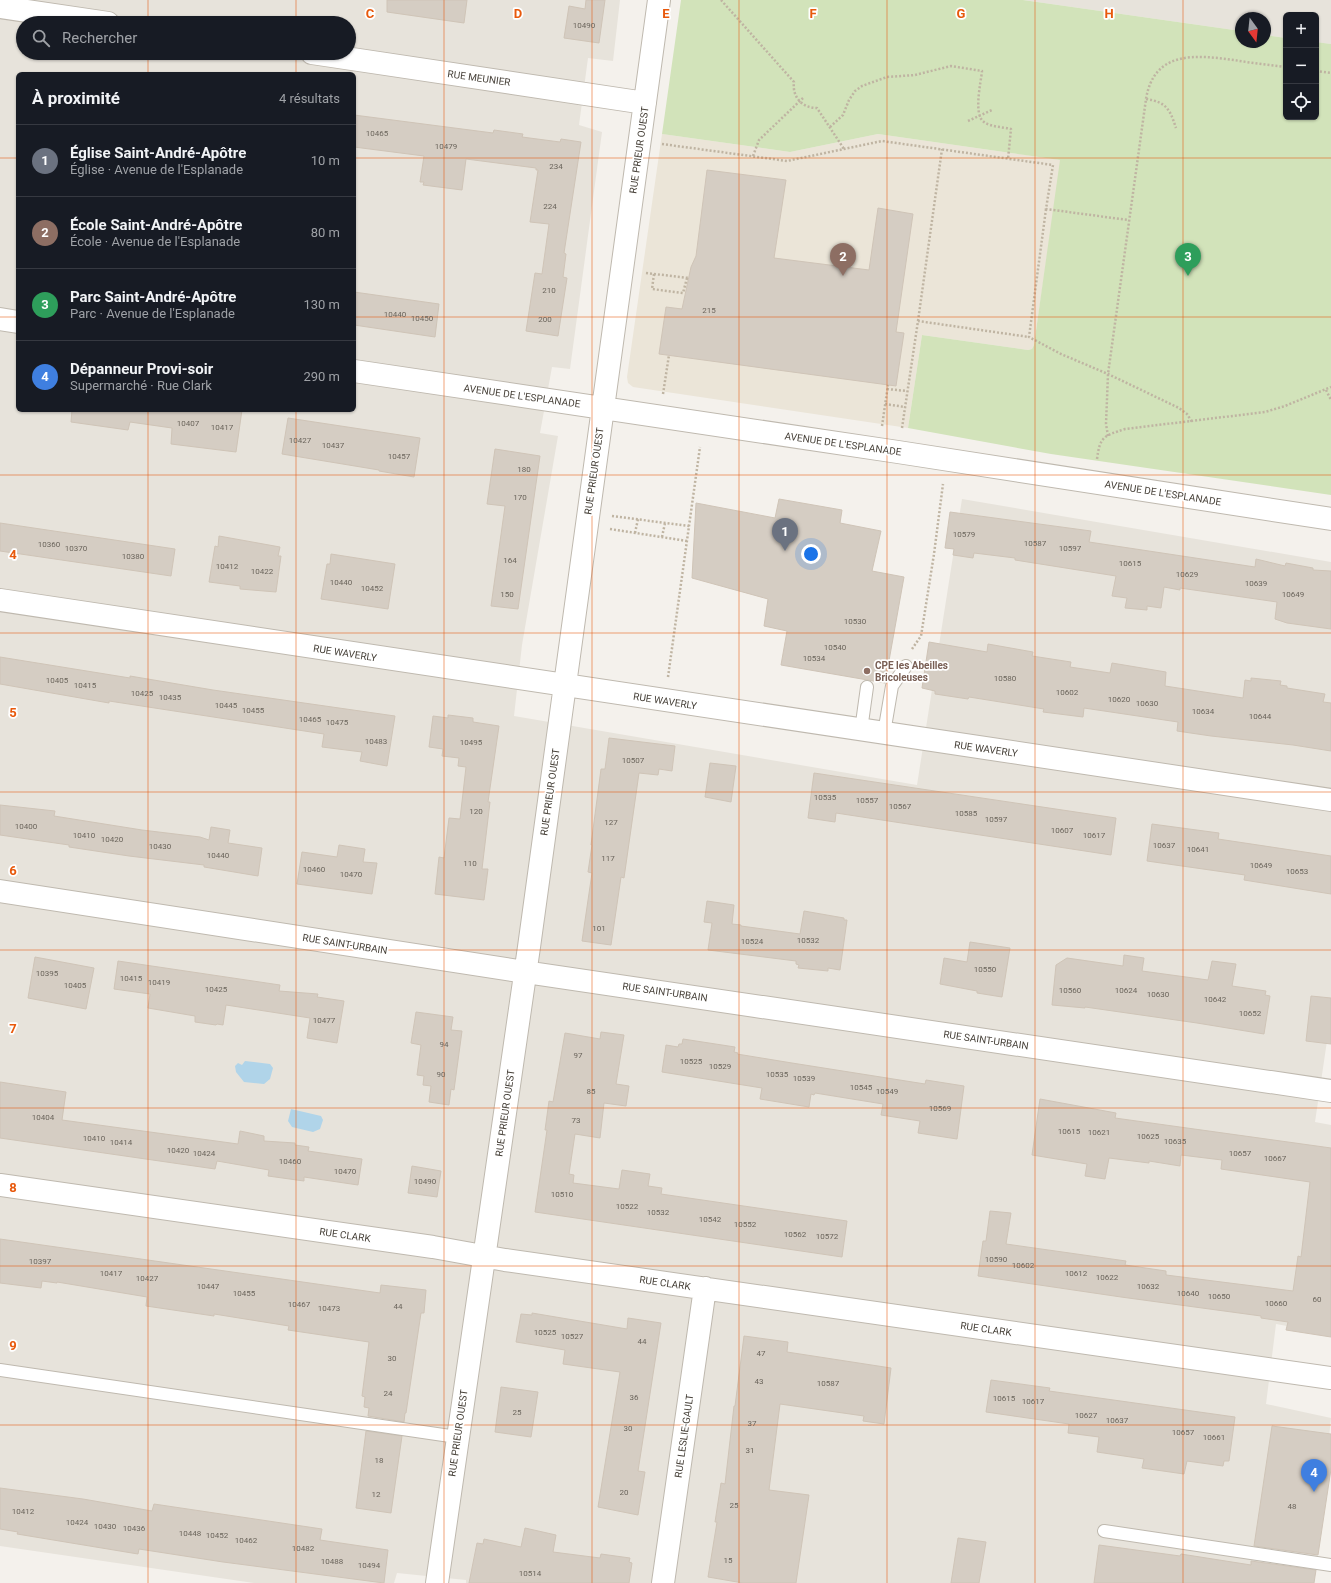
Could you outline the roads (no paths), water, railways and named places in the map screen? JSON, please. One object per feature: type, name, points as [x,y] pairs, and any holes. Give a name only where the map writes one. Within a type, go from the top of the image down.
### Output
[{"type":"street","name":"RUE PRIEUR OUEST","points":[[436,1583],[525,972],[659,0]]},
{"type":"street","points":[[0,7],[61,16]]},
{"type":"street","name":"RUE MEUNIER","points":[[356,60],[645,103]]},
{"type":"street","points":[[0,319],[16,322]]},
{"type":"street","name":"AVENUE DE L'ESPLANADE","points":[[356,371],[1331,519]]},
{"type":"street","name":"RUE WAVERLY","points":[[0,600],[564,686],[1331,800]]},
{"type":"street","name":"RUE SAINT-URBAIN","points":[[0,892],[525,972],[1331,1091]]},
{"type":"street","name":"RUE CLARK","points":[[0,1185],[432,1247],[505,1260],[1331,1378]]},
{"type":"street","name":"RUE LESLIE-GAULT","points":[[662,1583],[705,1288]]},
{"type":"lane","points":[[884,734],[892,686],[907,660]]},
{"type":"lane","points":[[861,730],[867,687]]},
{"type":"lane","points":[[0,1370],[457,1437]]},
{"type":"lane","points":[[1104,1531],[1331,1565]]},
{"type":"water","points":[[245,1061],[270,1064],[273,1068],[270,1079],[264,1084],[244,1082],[236,1072],[235,1066],[238,1063],[242,1065]]},
{"type":"water","points":[[291,1109],[321,1116],[323,1120],[320,1129],[313,1132],[292,1127],[288,1121]]},
{"type":"place","name":"École Saint-André-Apôtre","points":[[843,276]]},
{"type":"place","name":"Parc Saint-André-Apôtre","points":[[1188,276]]},
{"type":"place","name":"Église Saint-André-Apôtre","points":[[785,551]]},
{"type":"place","name":"CPE les Abeilles Bricoleuses","points":[[867,671]]},
{"type":"place","name":"Dépanneur Provi-soir","points":[[1314,1492]]}]
